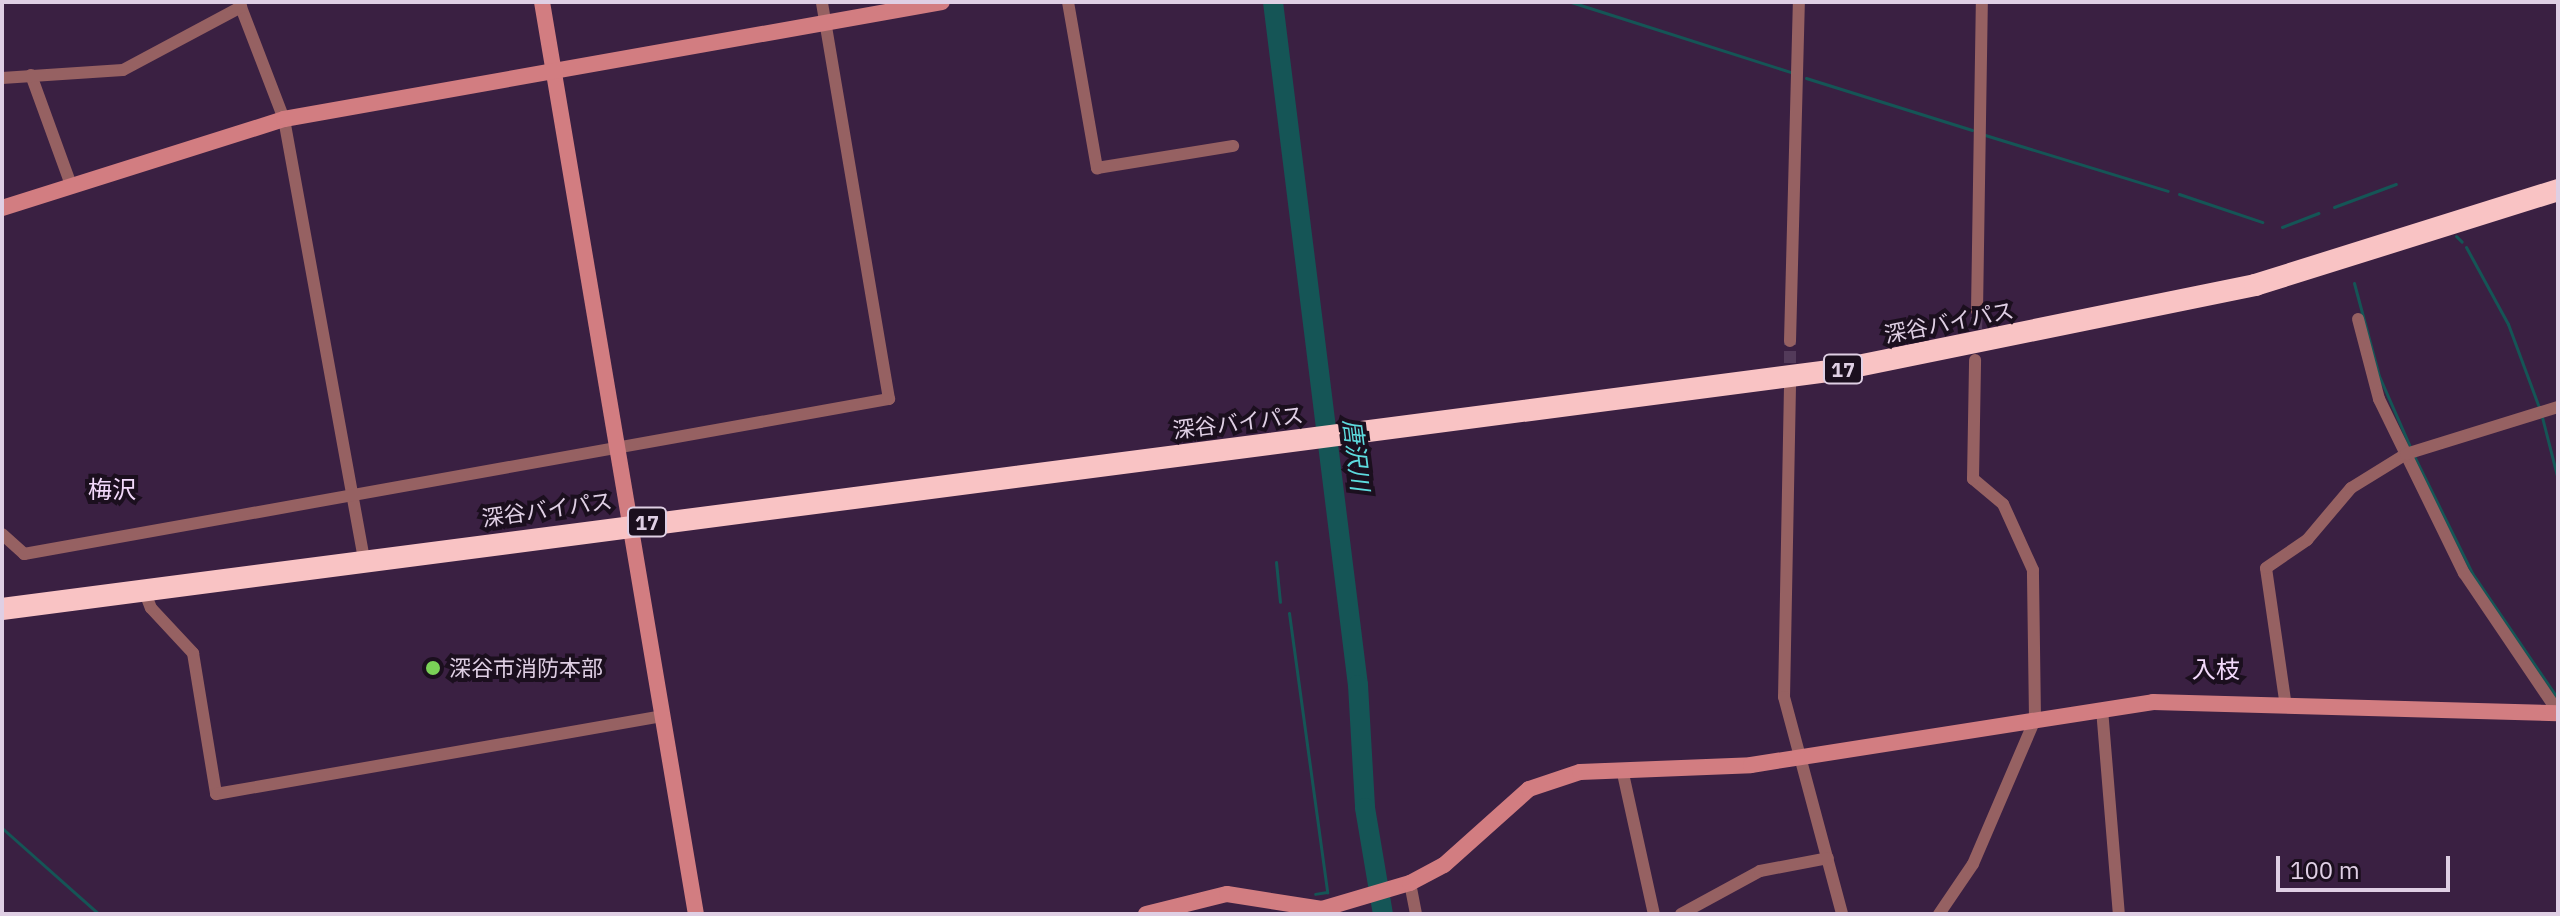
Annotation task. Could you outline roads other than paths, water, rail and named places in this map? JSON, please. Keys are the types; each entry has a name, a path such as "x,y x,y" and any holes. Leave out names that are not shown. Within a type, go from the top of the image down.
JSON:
{"highway":[{"name":"深谷バイパス","path":"2,609 631,524 1351,435 1838,370 2045,331 2255,285 2558,190"}],"street":[{"path":"542,2 551,70 618,444 696,914"},
{"path":"2,534 24,554 618,444 889,399 822,2"},
{"path":"2,208 284,119 942,2"},
{"path":"1068,2 1097,168 1233,146"},
{"path":"1790,341 1799,2"},
{"path":"1977,311 1982,2"},
{"path":"2,78 123,70 240,5 284,119 364,561"},
{"path":"31,75 71,185"},
{"path":"2358,319 2379,399 2464,573 2558,712"},
{"path":"1939,914 1973,864 2035,719 2033,570 2003,504 1973,479 1975,360"},
{"path":"1790,386 1784,697 1796,754 1842,914"},
{"path":"2286,707 2266,568 2307,540 2351,488 2406,454 2558,407"},
{"path":"144,590 151,608 193,653 216,794 663,716"},
{"path":"1146,914 1227,894 1308,909 1352,901 1407,884 1444,865 1540,783 1570,773 1751,765 1796,754 2153,702 2558,712"},
{"path":"2102,709 2119,914"},
{"path":"1622,769 1654,914"},
{"path":"1681,914 1760,871 1828,858"},
{"path":"1407,884 1416,914"}],"waterway":[{"name":"唐沢川","path":"1273,2 1358,685 1365,808 1383,914"},
{"path":"1571,2 1790,72"},
{"path":"1806,78 1972,130"},
{"path":"1985,135 2168,191"},
{"path":"2334,207 2396,184"},
{"path":"2179,194 2262,222"},
{"path":"2282,227 2318,213"},
{"path":"2456,236 2462,242"},
{"path":"2466,247 2508,324 2540,410"},
{"path":"2354,283 2379,376 2411,449"},
{"path":"2542,417 2558,480"},
{"path":"2414,456 2472,573 2558,699"},
{"path":"1276,562 1280,602"},
{"path":"1289,613 1327,892 1315,894"},
{"path":"2,828 99,914"}],"tunnel":[{"path":"1975,347 1977,311"},
{"path":"1790,341 1790,381"}],"place":[{"name":"深谷市消防本部","path":"433,668"}],"district":[{"name":"梅沢","path":"112,490"},
{"name":"入枝","path":"2216,670"}]}
